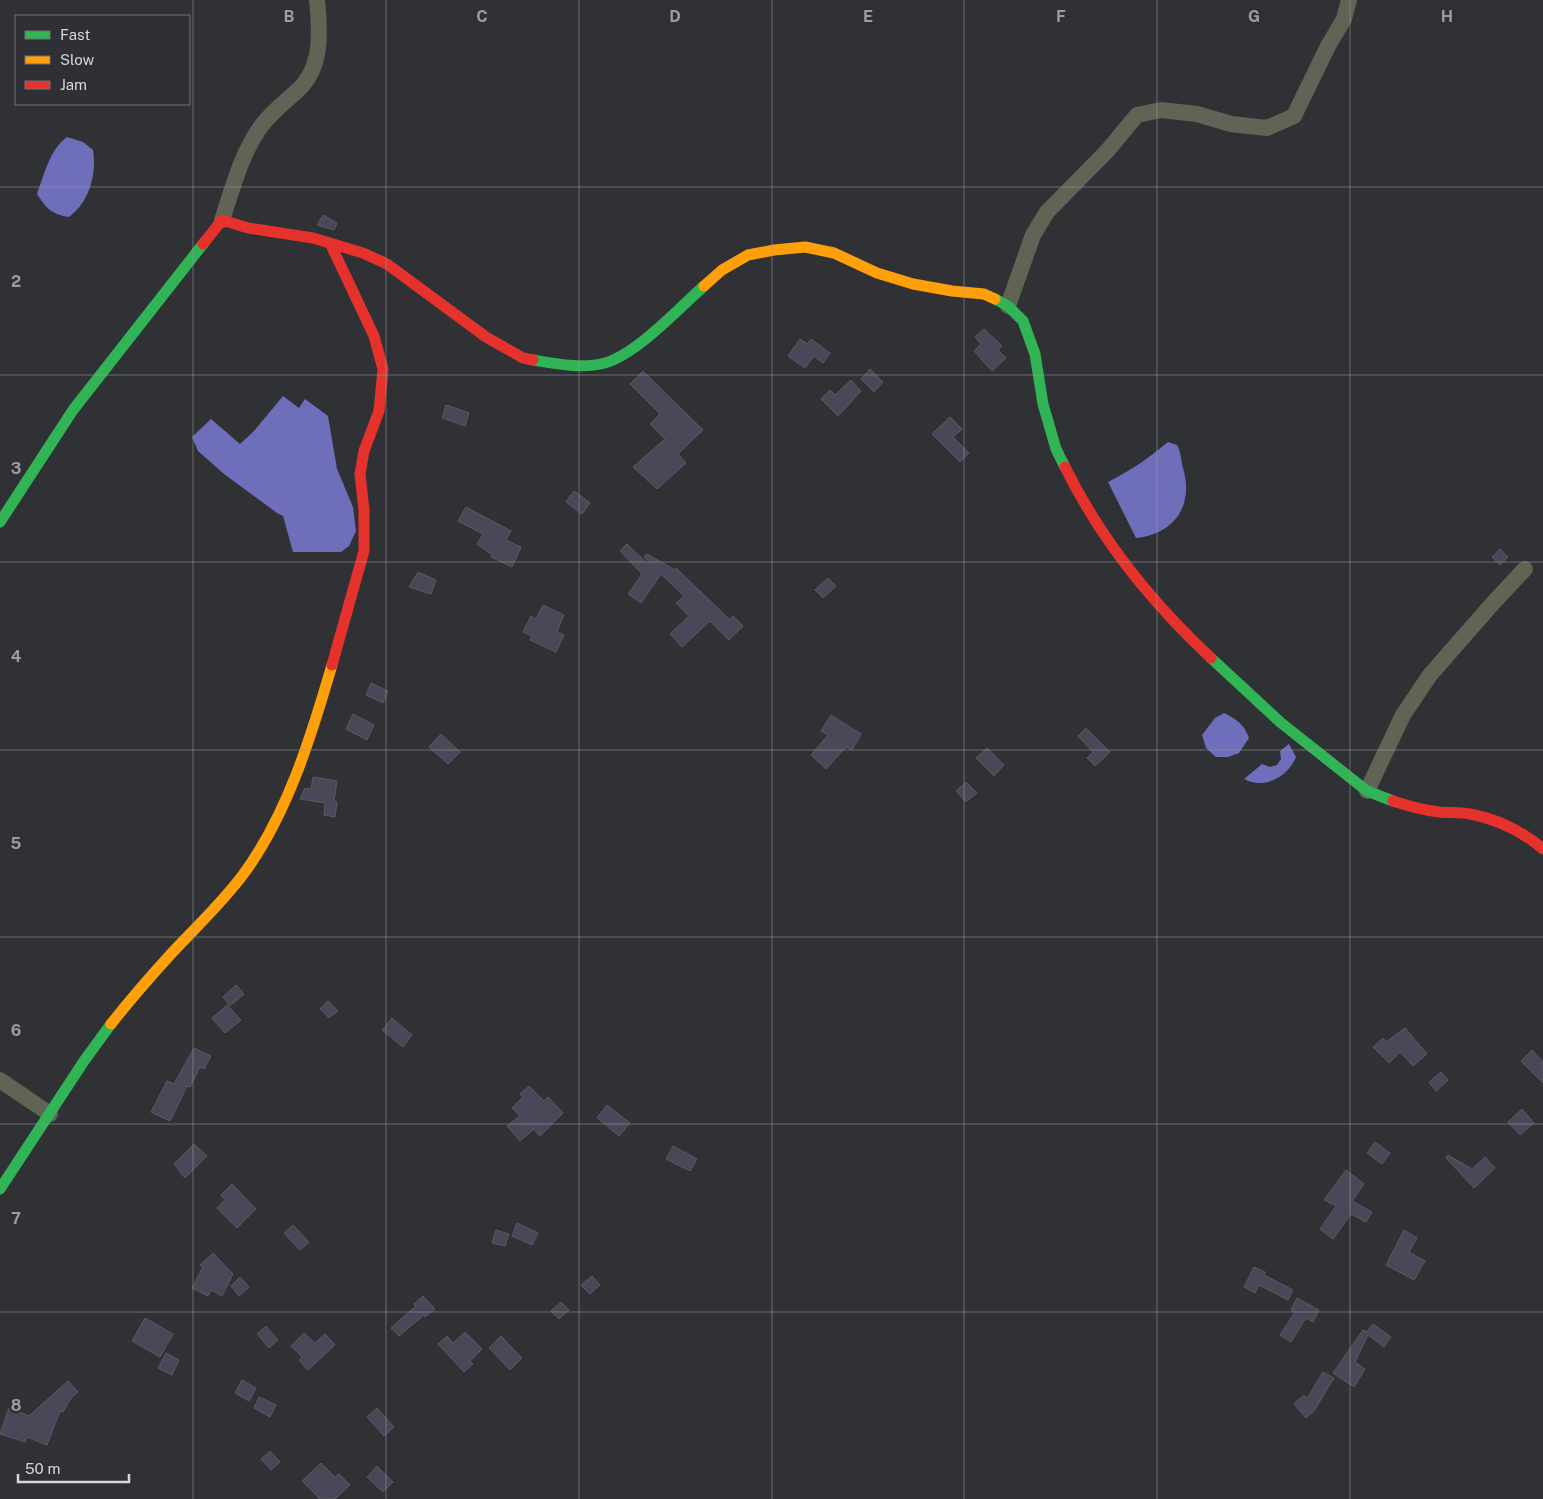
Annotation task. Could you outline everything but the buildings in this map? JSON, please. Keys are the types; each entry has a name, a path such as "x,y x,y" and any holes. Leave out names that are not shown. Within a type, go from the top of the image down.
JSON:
{"street":[{"path":"0,522 73,410 222,220 236,174 261,126 278,106 299,90 311,75 318,51 320,31 317,0"},
{"path":"1008,306 1033,235 1047,212 1108,150 1137,115 1161,110 1197,114 1231,124 1267,128 1294,116 1328,46 1344,18 1349,0"},
{"path":"222,220 248,228 282,232 330,243 363,253 387,264 486,337 523,358 570,366 605,363 631,351 722,270 748,255 774,250 805,247 834,253 877,273 913,284 984,294 1008,306 1024,321 1035,354 1043,404 1056,449 1082,500 1115,552 1145,590 1185,634 1280,722 1367,791 1411,808 1469,814 1493,820 1529,837 1543,849"},
{"path":"0,1189 84,1061 113,1022 169,956 214,909 242,876 270,831 295,777 323,696 364,551 364,510 360,474 364,452 379,411 383,370 374,336 330,243"},
{"path":"1367,791 1403,715 1430,675 1525,569"},
{"path":"0,1080 50,1114"}],"shaded area":[{"path":"67,137 83,142 93,150 94,159 90,187 82,204 69,217 50,210 37,194 52,155"},
{"path":"283,396 299,408 305,399 328,416 337,469 353,507 356,531 349,546 341,552 293,552 283,516 224,474 198,451 192,437 211,419 240,444 254,431"},
{"path":"1168,442 1177,445 1180,453 1186,481 1186,494 1183,505 1171,524 1161,531 1136,538 1108,482 1139,464"},
{"path":"1224,713 1239,722 1249,738 1239,753 1228,757 1216,757 1206,748 1202,735 1215,718"},
{"path":"1289,744 1296,757 1281,776 1274,780 1259,783 1244,779 1262,764 1270,767 1277,765 1281,759 1280,751"}],"traffic: fast":[{"path":"0,522 73,410 203,244"},
{"path":"533,360 587,366 605,363 617,358 644,340 704,286"},
{"path":"995,299 1008,306 1023,321 1035,354 1043,404 1056,449 1065,467"},
{"path":"1211,658 1280,722 1367,791 1393,801"},
{"path":"0,1189 84,1061 111,1024"}],"traffic: slow":[{"path":"704,286 722,270 748,255 805,247 834,253 877,273 913,284 984,294 995,299"},
{"path":"111,1024 163,963 225,897 258,853 285,802 296,775 332,665"}],"traffic: jam":[{"path":"203,244 222,220 248,228 313,238 363,253 387,264 486,337 523,358 533,360"},
{"path":"330,243 374,336 383,369 379,411 364,451 360,474 364,510 364,551 332,665"},
{"path":"1065,467 1095,520 1129,569 1168,615 1211,658"},
{"path":"1393,801 1427,810 1466,813 1490,819 1527,837 1543,849"}]}
